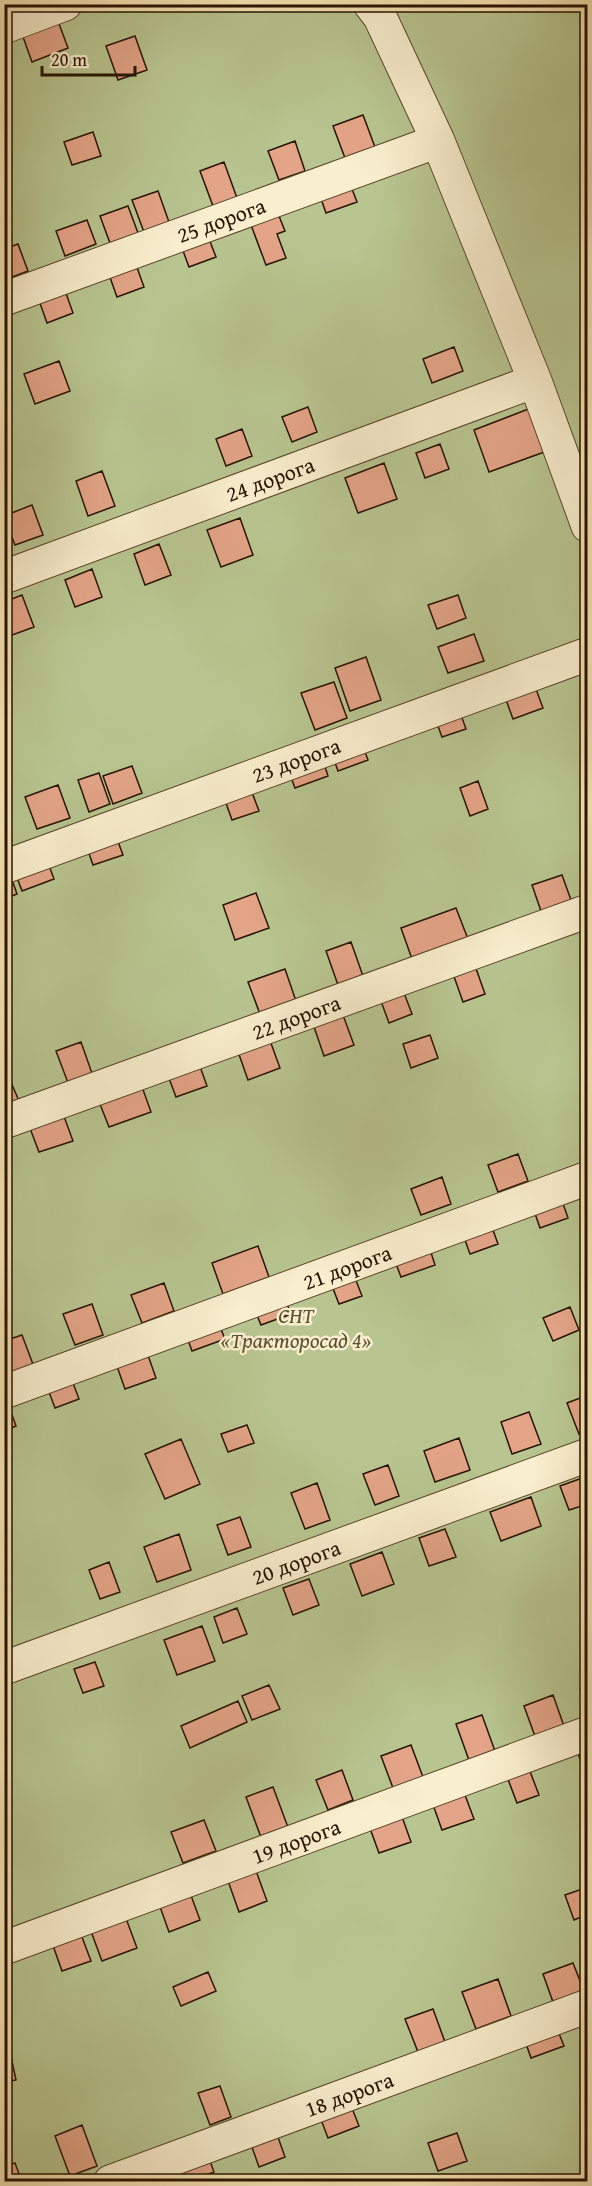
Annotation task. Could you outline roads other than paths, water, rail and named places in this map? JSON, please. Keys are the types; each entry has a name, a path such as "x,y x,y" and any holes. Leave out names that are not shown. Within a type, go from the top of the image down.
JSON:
{"street":[{"path":"4,27 64,4"},
{"path":"370,4 380,17 438,141 535,381 588,526"},
{"name":"25 дорога","path":"4,299 438,141"},
{"name":"24 дорога","path":"4,577 535,381"},
{"name":"23 дорога","path":"4,867 588,654"},
{"name":"22 дорога","path":"4,1122 588,911"},
{"name":"21 дорога","path":"4,1392 588,1178"},
{"name":"20 дорога","path":"4,1668 588,1455"},
{"name":"19 дорога","path":"4,1948 588,1733"},
{"name":"18 дорога","path":"110,2181 588,2006"}],"park label":[{"name":"СНТ «Тракторосад 4»","path":"296,1328"}]}
